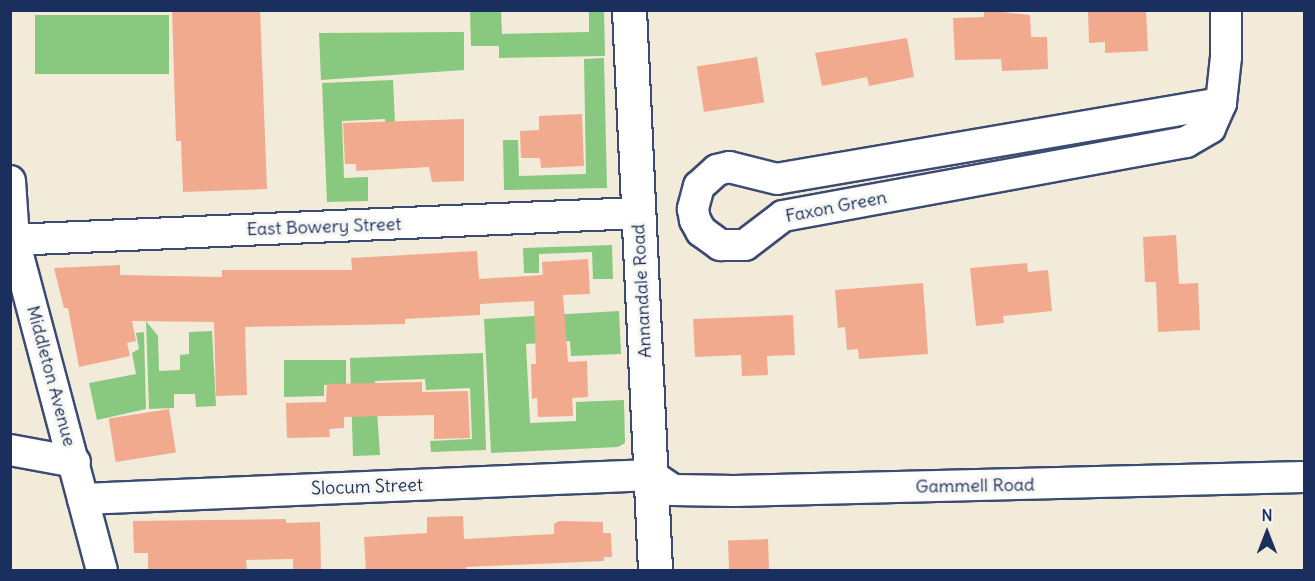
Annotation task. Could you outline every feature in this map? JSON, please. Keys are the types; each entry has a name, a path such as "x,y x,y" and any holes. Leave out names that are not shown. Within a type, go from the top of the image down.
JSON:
{"street":[{"name":"Annandale Road","path":"629,10 655,570"},
{"name":"Faxon Green","path":"1221,104 777,179 729,167 717,170 699,186 693,209 695,220 701,231 720,245 745,245 783,216 1186,142 1210,128 1221,104 1227,57 1226,10"},
{"name":"Middleton Avenue","path":"10,180 12,240 75,462 102,570"},
{"name":"East Bowery Street","path":"12,240 638,213"},
{"path":"10,450 75,462"},
{"name":"Gammell Road","path":"651,475 673,490 734,491 1305,477"},
{"name":"Slocum Street","path":"83,499 651,475"}],"green space":[{"path":"470,11 501,11 502,34 589,32 589,11 604,11 605,56 499,58 499,46 471,46"},
{"path":"35,15 169,15 169,74 35,74"},
{"path":"464,32 464,70 321,80 319,33"},
{"path":"604,58 607,188 504,190 503,140 518,140 519,176 586,174 584,59"},
{"path":"393,80 397,168 388,168 385,119 342,121 344,178 368,177 368,201 327,202 322,83"},
{"path":"612,245 613,279 593,279 592,252 539,254 539,273 524,273 523,248"},
{"path":"619,311 621,354 571,356 570,341 526,344 530,423 576,421 576,402 624,400 625,443 618,447 491,453 484,319"},
{"path":"146,321 158,336 159,371 180,370 180,355 189,354 189,332 212,331 216,406 196,407 195,394 174,394 174,408 149,409"},
{"path":"144,332 146,409 97,420 89,383 136,374 132,353 139,349 136,333"},
{"path":"483,353 486,450 431,452 430,441 472,439 470,388 426,390 425,379 375,381 380,455 353,456 350,358"},
{"path":"284,360 346,360 346,385 324,385 324,396 284,397"}],"building":[{"path":"172,10 260,10 267,189 183,192 181,141 176,141"},
{"path":"984,10 1030,15 1031,37 1047,37 1048,69 1002,71 1001,59 955,60 953,18 984,17"},
{"path":"1088,10 1146,10 1148,51 1105,53 1105,42 1089,43"},
{"path":"907,38 914,77 869,86 867,77 822,86 815,53"},
{"path":"757,57 764,102 704,112 697,67"},
{"path":"582,114 584,166 541,168 540,158 521,158 520,131 539,130 539,116"},
{"path":"464,119 464,181 432,182 429,167 356,171 356,164 345,164 343,123"},
{"path":"1176,235 1179,284 1198,283 1200,330 1158,332 1156,282 1145,282 1143,237"},
{"path":"477,251 479,279 543,275 542,262 588,259 590,294 563,295 568,362 587,361 588,397 572,398 573,416 538,417 537,398 532,399 531,364 536,364 534,301 480,304 480,315 405,319 405,324 245,327 247,395 216,396 214,322 132,321 136,341 127,343 130,356 79,367 68,308 64,308 54,268 120,265 120,275 222,277 222,270 352,270 351,258"},
{"path":"1027,263 1028,272 1048,270 1052,311 1003,316 1004,323 976,326 970,268"},
{"path":"923,283 928,354 859,359 858,349 847,350 845,327 838,328 835,290"},
{"path":"793,315 795,355 767,356 768,375 742,376 741,355 695,357 693,319"},
{"path":"422,382 422,392 468,391 470,438 434,439 434,415 344,417 344,428 329,429 330,437 287,438 286,403 326,402 327,384"},
{"path":"169,409 176,452 116,462 109,419"},
{"path":"463,516 464,539 554,534 554,524 559,521 603,522 603,533 611,533 612,557 604,557 604,561 466,567 466,570 366,570 364,537 427,533 427,517"},
{"path":"286,519 286,523 320,522 321,570 293,570 293,559 246,560 247,570 148,570 148,553 134,553 133,521"},
{"path":"768,539 769,570 729,570 728,540"}]}
